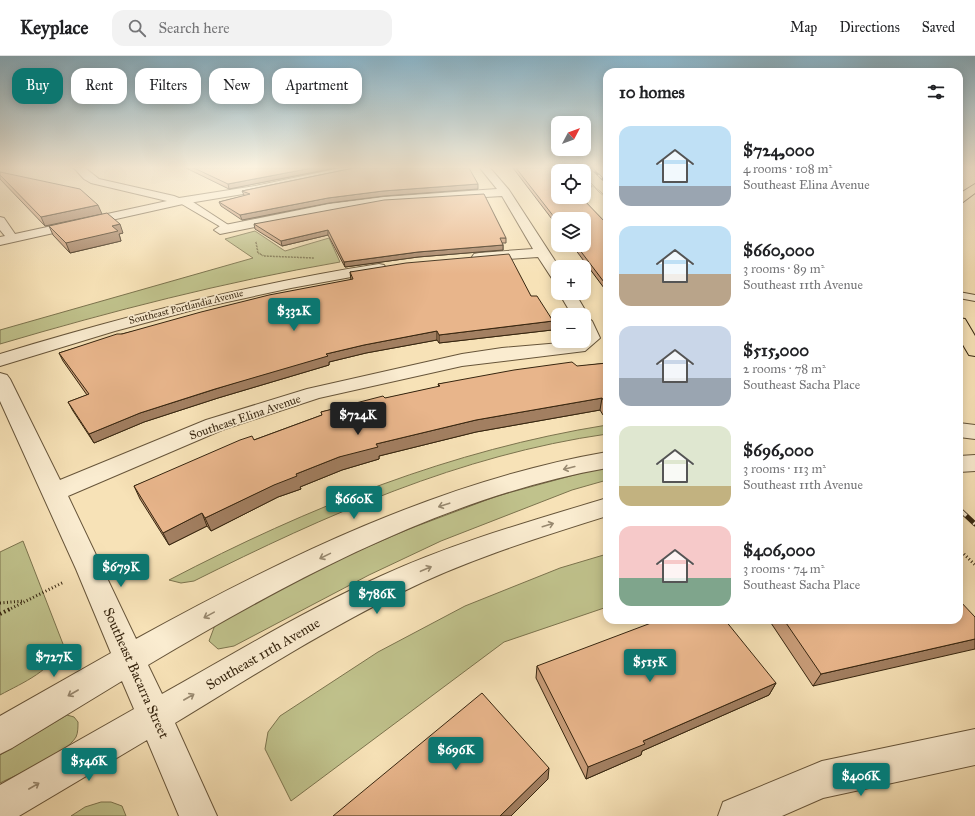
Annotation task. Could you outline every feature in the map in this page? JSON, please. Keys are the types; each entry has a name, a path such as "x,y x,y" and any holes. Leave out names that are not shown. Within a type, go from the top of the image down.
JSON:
{"main road":[{"path":"963,330 975,351"}],"street":[{"path":"0,221 6,235 170,203"},
{"path":"224,229 282,216 361,203"},
{"path":"512,203 551,265"},
{"path":"467,258 543,252"},
{"name":"Southeast Portlandia Avenue","path":"0,360 144,317 226,296 326,276 394,266"},
{"name":"Southeast Elina Avenue","path":"53,492 214,425 314,393 462,360 502,354 568,348"},
{"name":"Southeast Bacarra Street","path":"0,379 90,569 198,816"},
{"path":"963,430 975,432"},
{"path":"0,736 131,660 275,580 368,535 437,508 512,482 603,461"},
{"path":"963,464 975,463"},
{"name":"Southeast 11th Avenue","path":"0,806 321,620 391,584 460,555 522,533 603,508"},
{"path":"737,816 822,780 975,747"}],"lane":[{"path":"189,203 224,229"},
{"path":"963,296 975,298"}],"path":[{"path":"252,239 258,245 258,253 265,256 306,256 318,259"},
{"path":"963,553 975,565"},
{"path":"0,614 90,569"},
{"path":"0,603 25,601"}],"green space":[{"path":"255,231 285,251 329,238 340,262 168,298 0,344 0,330 253,258 225,239"},
{"path":"603,426 603,435 552,444 499,457 447,472 395,491 294,533 194,581 181,583 169,580 275,528 382,484 492,450 549,436"},
{"path":"603,467 603,481 572,490 441,541 369,575 234,646 218,649 209,641 215,625 302,575 409,529 497,496"},
{"path":"23,541 63,644 52,662 45,669 0,695 0,552"},
{"path":"603,555 603,608 504,642 291,801 265,749 268,732 280,716 378,652 465,606 560,568"},
{"path":"67,715 74,717 78,722 77,735 71,743 52,757 0,783 0,755"},
{"path":"101,802 111,802 122,806 126,816 71,816 85,807"}],"building":[{"path":"28,203 96,203 98,205 41,217"},
{"path":"221,203 300,203 240,215"},
{"path":"365,203 489,203 506,238 500,238 503,245 418,252 344,262 328,230 281,241 254,224"},
{"path":"544,203 588,204 603,220 603,281 591,265 591,260 587,260 581,252 591,252 591,212 551,213"},
{"path":"107,213 120,224 112,226 118,231 66,243 49,226"},
{"path":"509,254 531,296 537,296 551,318 551,321 439,335 437,331 326,354 328,356 215,389 140,413 89,434 68,402 89,394 59,353 117,334 122,334 201,312 269,295 353,279 350,272 406,263"},
{"path":"572,362 577,366 603,363 603,400 602,398 476,420 376,444 378,447 339,457 296,474 297,476 274,485 205,518 202,513 163,533 134,486 240,440 252,436 254,440 322,415 321,412 383,396 385,398 440,386 438,384 514,370"},
{"path":"963,604 975,617 975,639 821,674 787,624 963,624"},
{"path":"648,624 728,624 776,683 643,741 645,744 588,767 537,666"},
{"path":"482,693 549,768 500,816 333,816"}],"railway":[{"path":"963,513 975,524"}]}
